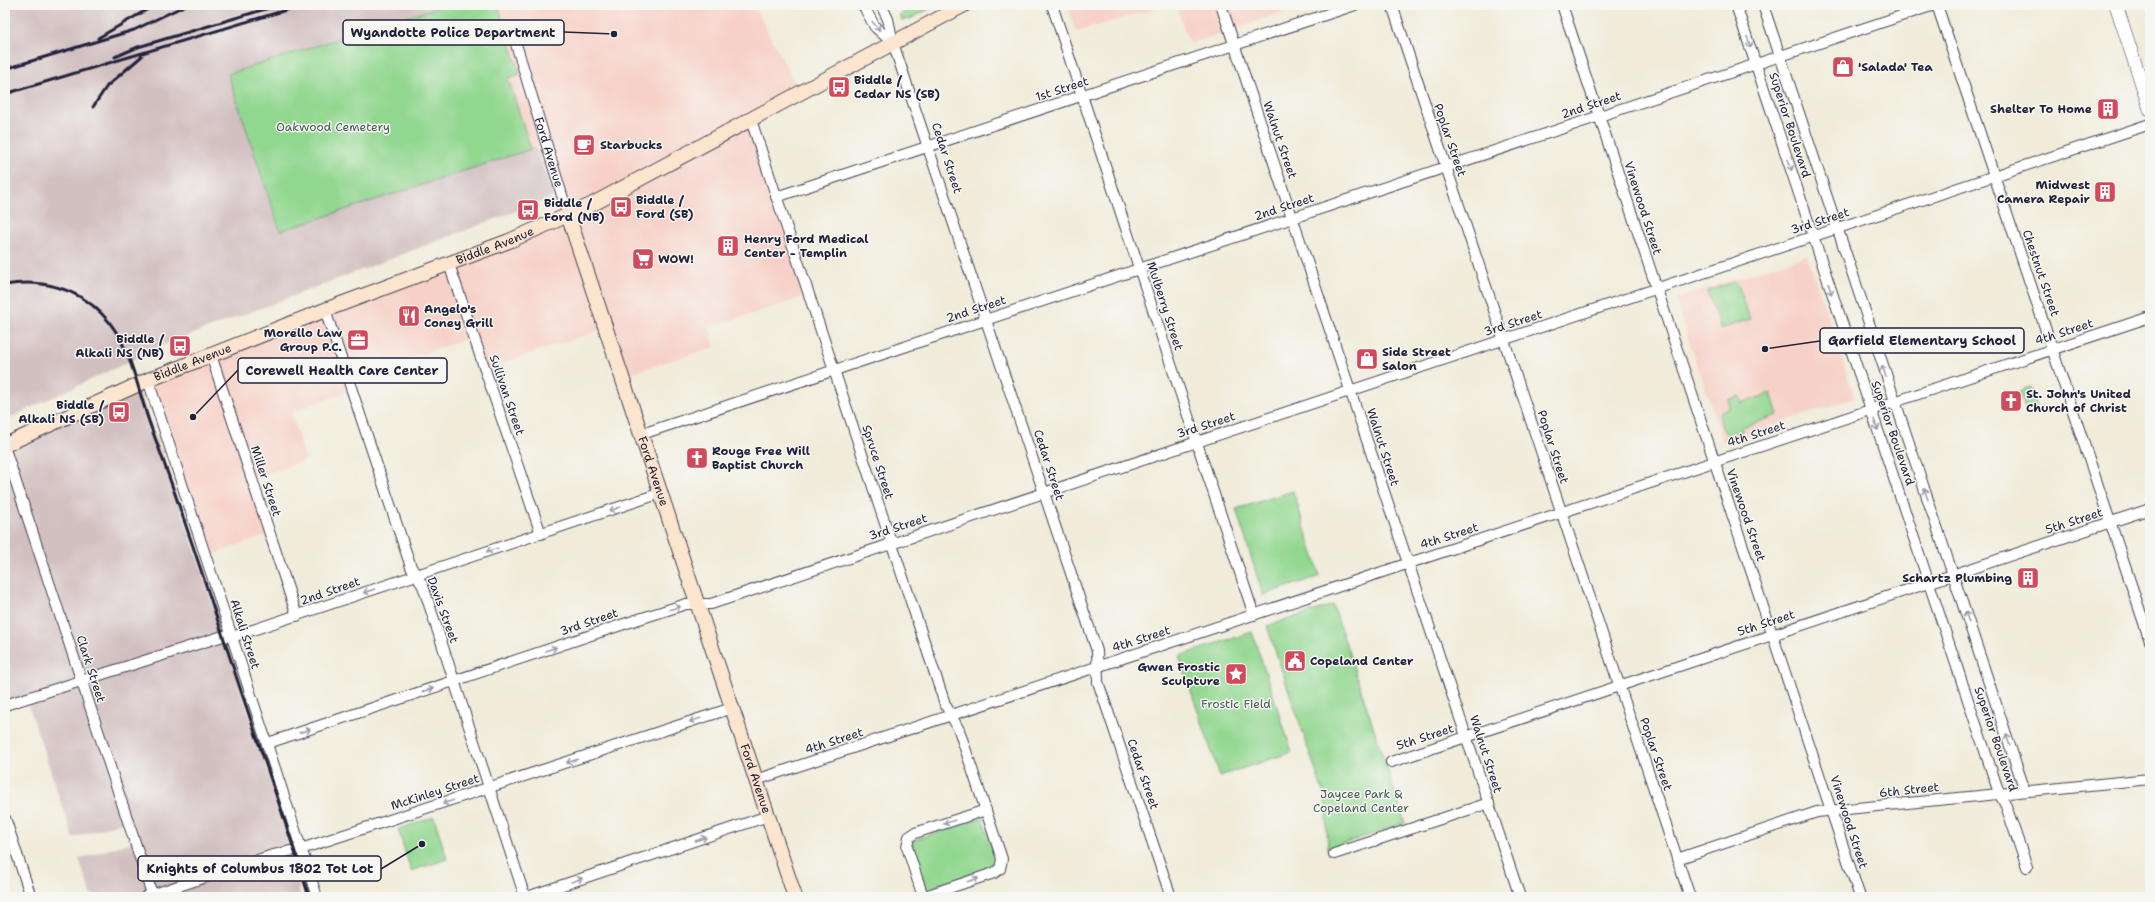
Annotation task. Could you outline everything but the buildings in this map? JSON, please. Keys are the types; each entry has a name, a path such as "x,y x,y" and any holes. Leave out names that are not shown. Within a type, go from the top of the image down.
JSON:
{"main road":[{"name":"Biddle Avenue","path":"5,445 148,380 325,310 523,236 614,194 964,5"},
{"name":"Ford Avenue","path":"568,215 795,897"}],"street":[{"path":"863,5 875,26 893,43"},
{"name":"Cedar Street","path":"881,5 888,19 893,43 1097,651 1099,685 1171,897"},
{"name":"Mulberry Street","path":"1052,5 1254,615"},
{"name":"Walnut Street","path":"1222,5 1520,897"},
{"name":"1st Street","path":"776,197 1355,5"},
{"name":"Poplar Street","path":"1392,5 1690,897"},
{"name":"Vinewood Street","path":"1562,5 1860,897"},
{"name":"Superior Boulevard","path":"1736,5 1999,793 2006,806 2027,867"},
{"name":"Superior Boulevard","path":"1763,5 2025,791"},
{"name":"2nd Street","path":"642,434 1934,5"},
{"name":"Chestnut Street","path":"1938,5 2150,641"},
{"path":"2116,5 2150,109"},
{"name":"Ford Avenue","path":"516,44 568,215"},
{"name":"Spruce Street","path":"750,120 945,704 959,730 986,810 1002,859 1000,869 994,873 923,897 907,847 909,837 915,833 986,810"},
{"name":"3rd Street","path":"268,743 686,604 710,604 1995,177 2150,124"},
{"name":"Sullivan Street","path":"449,264 541,534"},
{"name":"Davis Street","path":"325,310 411,567 423,586 526,897"},
{"name":"4th Street","path":"756,780 2150,317"},
{"name":"Miller Street","path":"211,355 297,616"},
{"name":"Alkali Street","path":"148,380 268,743 317,897"},
{"name":"Clark Street","path":"5,449 150,896"},
{"name":"2nd Street","path":"5,705 80,680 223,636 232,637 297,616 661,493"},
{"name":"5th Street","path":"1391,762 2150,509"},
{"name":"McKinley Street","path":"150,896 273,855 302,849 732,708"},
{"name":"6th Street","path":"1677,859 1815,813 1831,810 2150,779"},
{"path":"1334,854 1489,803"},
{"path":"526,897 768,816"},
{"path":"5,818 31,897"}],"shaded area":[{"path":"5,5 445,5 228,74 279,231 536,147 553,197 164,345 5,420"},
{"path":"498,5 754,5 800,93 751,120 809,296 709,327 715,347 622,376 606,328 485,369 473,337 347,379 351,390 291,413 306,460 252,479 270,534 206,557 148,380 568,215 546,144 531,148 508,77 519,73"},
{"path":"1067,5 1167,5 1076,32"},
{"path":"1176,5 1304,5 1189,44"},
{"path":"1807,255 1855,398 1723,442 1675,299"},
{"path":"137,385 178,499 295,851 300,897 92,897 79,859 135,841 128,820 73,838 26,698 5,705 5,445"}],"green space":[{"name":"Oakwood Cemetery","path":"445,5 498,5 520,74 508,78 531,149 280,231 228,74"},
{"path":"918,5 937,5 910,19 902,20 899,15"},
{"path":"1733,282 1738,284 1750,319 1721,329 1707,291"},
{"path":"2030,387 2038,411 2027,414 2019,391"},
{"path":"1771,393 1778,415 1742,427 1741,433 1729,436 1724,431 1721,425 1720,414 1721,411 1730,407 1728,400 1740,396 1742,403"},
{"path":"1293,491 1320,576 1263,595 1236,509"},
{"name":"Jaycee Park & Copeland Center","path":"1333,605 1405,823 1328,849 1325,798 1267,626"},
{"name":"Frostic Field","path":"1252,632 1292,752 1220,776 1179,656"},
{"path":"434,817 447,859 411,871 398,829"},
{"path":"982,817 998,865 927,889 911,841"}],"railway":[{"path":"98,38 155,5"},
{"path":"5,69 134,30 186,5"},
{"path":"115,57 138,47 279,5"},
{"path":"5,94 303,5"},
{"path":"93,107 107,86 142,56"},
{"path":"5,285 18,283 44,284 69,291 81,297 102,314 112,326 127,352 151,427 174,489 283,815 309,897"}],"place":[{"name":"Wyandotte Police Department","path":"614,34"},
{"name":"'Salada' Tea","path":"1843,67"},
{"name":"Biddle / Cedar NS (SB)","path":"839,87"},
{"name":"Shelter To Home","path":"2108,109"},
{"name":"Starbucks","path":"584,145"},
{"name":"Midwest Camera Repair","path":"2105,192"},
{"name":"Biddle / Ford (SB)","path":"621,207"},
{"name":"Biddle / Ford (NB)","path":"528,210"},
{"name":"Henry Ford Medical Center - Templin","path":"728,246"},
{"name":"WOW!","path":"643,259"},
{"name":"Angelo's Coney Grill","path":"409,316"},
{"name":"Morello Law Group P.C.","path":"358,340"},
{"name":"Biddle / Alkali NS (NB)","path":"180,346"},
{"name":"Garfield Elementary School","path":"1765,349"},
{"name":"Side Street Salon","path":"1367,359"},
{"name":"St. John's United Church of Christ","path":"2011,401"},
{"name":"Biddle / Alkali NS (SB)","path":"119,412"},
{"name":"Corewell Health Care Center","path":"193,417"},
{"name":"Rouge Free Will Baptist Church","path":"697,458"},
{"name":"Schartz Plumbing","path":"2028,578"},
{"name":"Copeland Center","path":"1295,661"},
{"name":"Gwen Frostic Sculpture","path":"1236,674"},
{"name":"Knights of Columbus 1802 Tot Lot","path":"422,844"}]}
